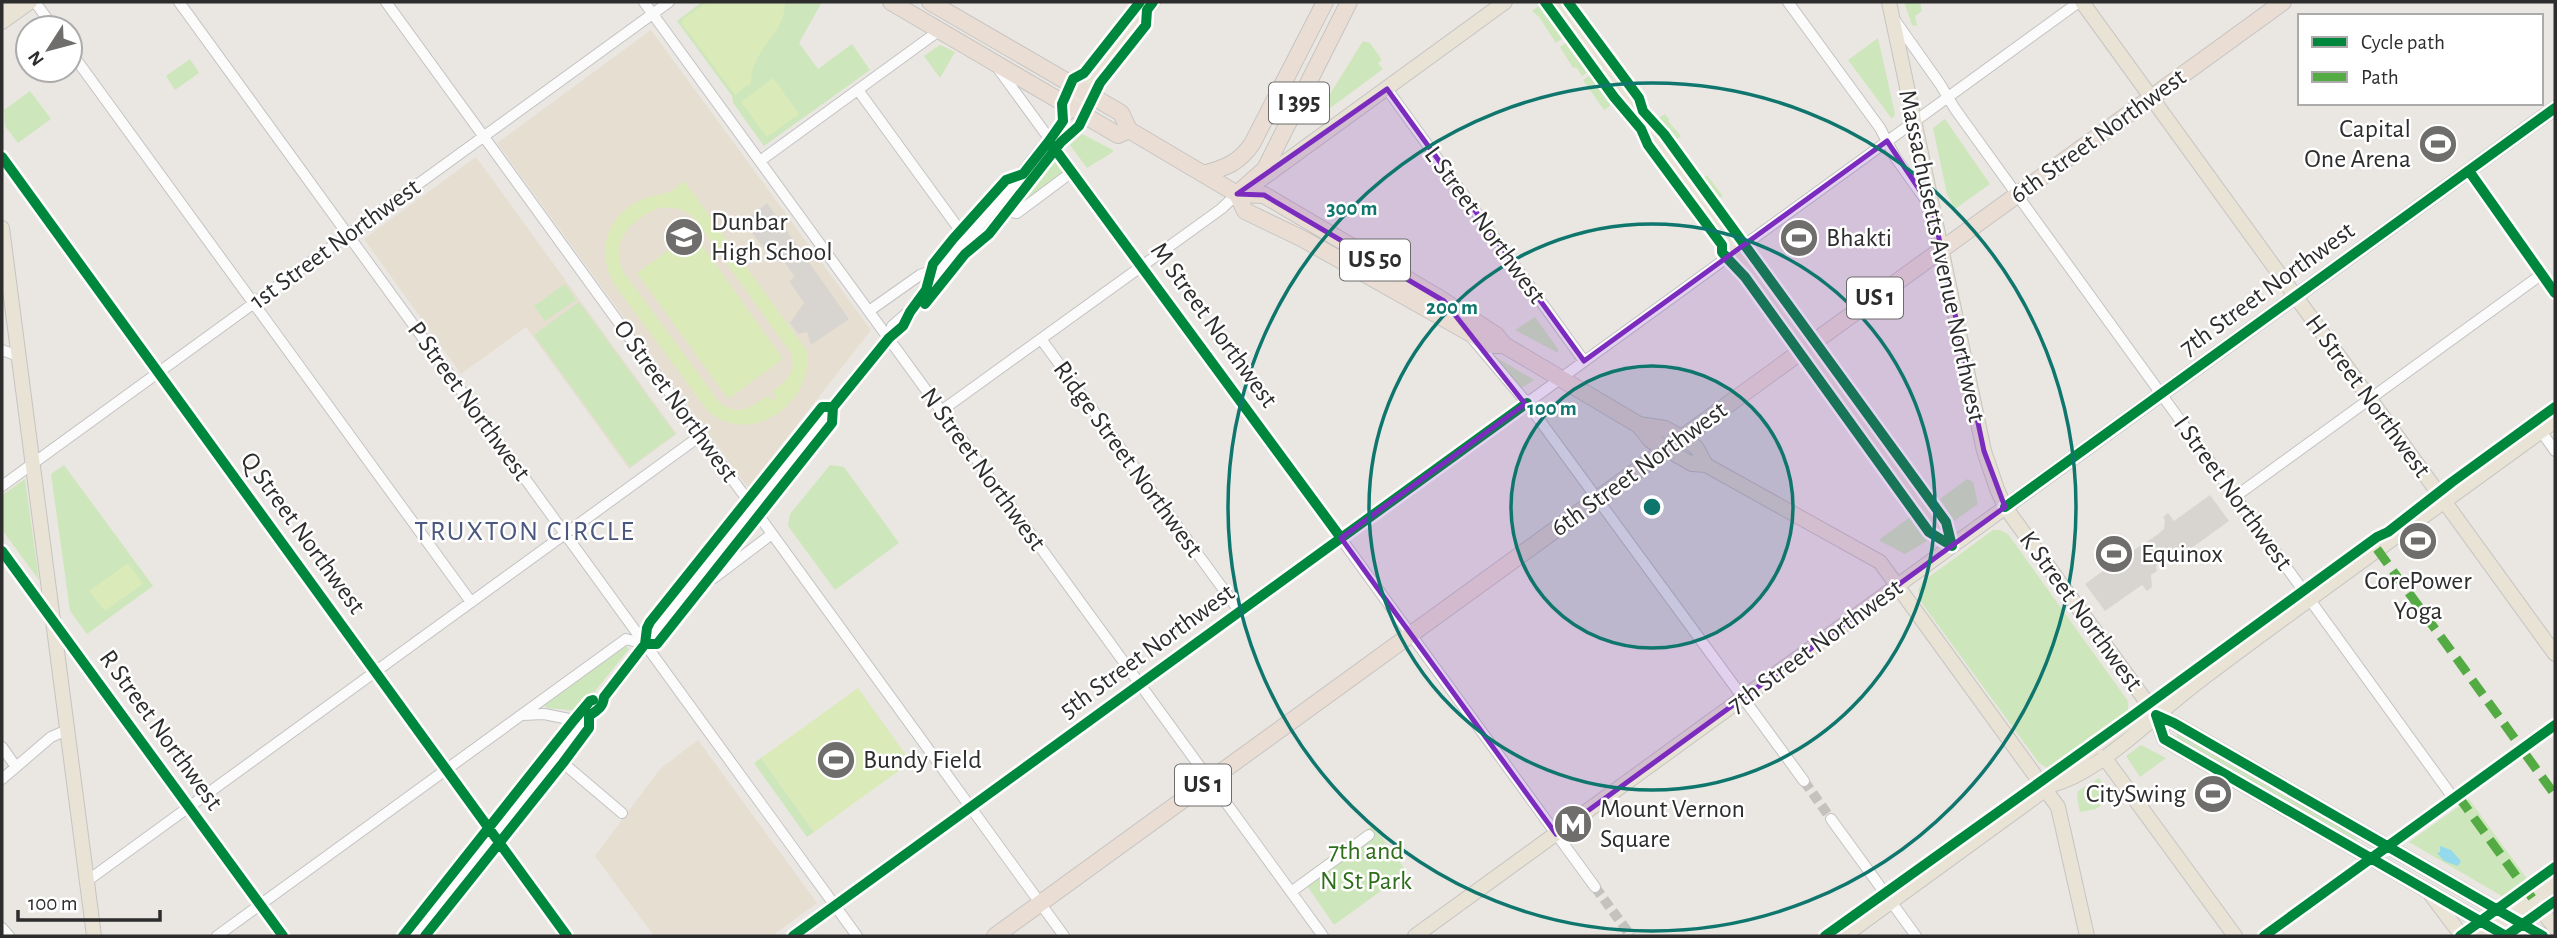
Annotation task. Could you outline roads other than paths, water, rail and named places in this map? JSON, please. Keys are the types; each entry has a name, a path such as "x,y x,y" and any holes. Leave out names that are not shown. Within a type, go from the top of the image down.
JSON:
{"highway":[{"name":"US 50","path":"891,2 1118,135 1129,130"},
{"name":"US 50","path":"930,2 1122,113 1129,130 1237,194 1264,195 1439,298 1496,335 1504,345 1639,425 1651,440 1666,449"},
{"name":"I 395","path":"1203,174 1231,165 1243,157 1325,2"},
{"name":"I 395","path":"1237,194 1265,169 1349,2"},
{"name":"6th Street Northwest","path":"995,936 2283,2"},
{"name":"US 50","path":"1237,194 1245,211 1303,239 1491,345 1504,345"},
{"name":"US 50","path":"1639,425 1665,429 1681,438"}],"main road":[{"path":"2,8 10,2"},
{"path":"2,22 32,2"},
{"path":"1237,194 1259,181 1505,2"},
{"path":"1558,2 1952,546"},
{"name":"H Street Northwest","path":"2081,2 2555,654"},
{"path":"1072,109 1146,5"},
{"name":"Massachusetts Avenue Northwest","path":"1890,9 1984,451 2006,507"},
{"name":"7th Street Northwest","path":"1415,936 2555,108"},
{"path":"2,228 94,936"},
{"path":"1844,936 2048,787 2062,771 2310,599 2555,421"},
{"path":"1681,438 1696,447 1706,465"},
{"path":"1666,449 1692,464 1706,465 1880,562 2048,787 2062,816 2087,936"},
{"name":"K Street Northwest","path":"2006,507 2152,710 2164,739 2428,891 2487,932 2506,936"},
{"path":"2048,787 2070,780 2104,757 2152,710"},
{"path":"2152,710 2543,936"},
{"path":"2104,757 2235,936"},
{"path":"2487,932 2555,883"},
{"path":"2428,891 2462,936"},
{"path":"2533,899 2555,928"}],"street":[{"name":"P Street Northwest","path":"179,2 858,936"},
{"name":"O Street Northwest","path":"386,2 1064,936"},
{"name":"N Street Northwest","path":"644,2 1322,936"},
{"name":"1st Street Northwest","path":"2,486 669,2"},
{"path":"1788,2 1933,210"},
{"name":"5th Street Northwest","path":"793,936 2081,2"},
{"name":"I Street Northwest","path":"1890,9 2017,195 2454,799"},
{"path":"760,161 940,30"},
{"name":"M Street Northwest","path":"993,62 1595,887"},
{"path":"84,70 471,602"},
{"name":"L Street Northwest","path":"1387,89 1584,361"},
{"path":"858,90 967,240"},
{"path":"419,935 587,719 595,703 604,697 888,338 891,326 910,312 942,267 1023,174 1072,109"},
{"name":"Q Street Northwest","path":"2,157 567,936"},
{"path":"2469,171 2555,293"},
{"path":"1002,210 1017,213 1072,172"},
{"path":"869,311 920,275 942,267 977,239 1024,180 1023,174"},
{"path":"941,411 1221,209 1237,194"},
{"path":"2236,496 2542,274"},
{"path":"1468,333 1527,403 1804,781"},
{"name":"Ridge Street Northwest","path":"1041,339 1240,612"},
{"path":"2,350 18,356"},
{"path":"2541,431 2555,451"},
{"path":"86,881 701,436"},
{"path":"685,594 715,577 772,534"},
{"name":"R Street Northwest","path":"2,551 283,936"},
{"path":"217,936 626,639 645,644"},
{"path":"522,715 542,714 587,719"},
{"path":"2264,936 2555,725"},
{"path":"2,779 51,737 67,730"},
{"path":"2,747 16,767"},
{"path":"556,757 622,813"},
{"path":"1831,819 1916,936"},
{"path":"1291,892 1369,835"},
{"path":"2,928 9,936"}],"water":[{"path":"2440,846 2451,850 2461,861 2458,866 2444,861 2437,853 2440,852"}],"tunnel":[{"path":"1804,781 1831,819"},
{"path":"1595,887 1631,936"}],"place":[{"name":"Capital One Arena","path":"2438,144"},
{"name":"Dunbar High School","path":"684,237"},
{"name":"Bhakti","path":"1799,238"},
{"name":"CorePower Yoga","path":"2418,541"},
{"name":"Equinox","path":"2114,554"},
{"name":"Bundy Field","path":"836,760"},
{"name":"CitySwing","path":"2213,794"},
{"name":"Mount Vernon Square","path":"1573,824"}],"district":[{"name":"TRUXTON CIRCLE","path":"525,532"}],"park label":[{"name":"7th and N St Park","path":"1366,866"}]}
